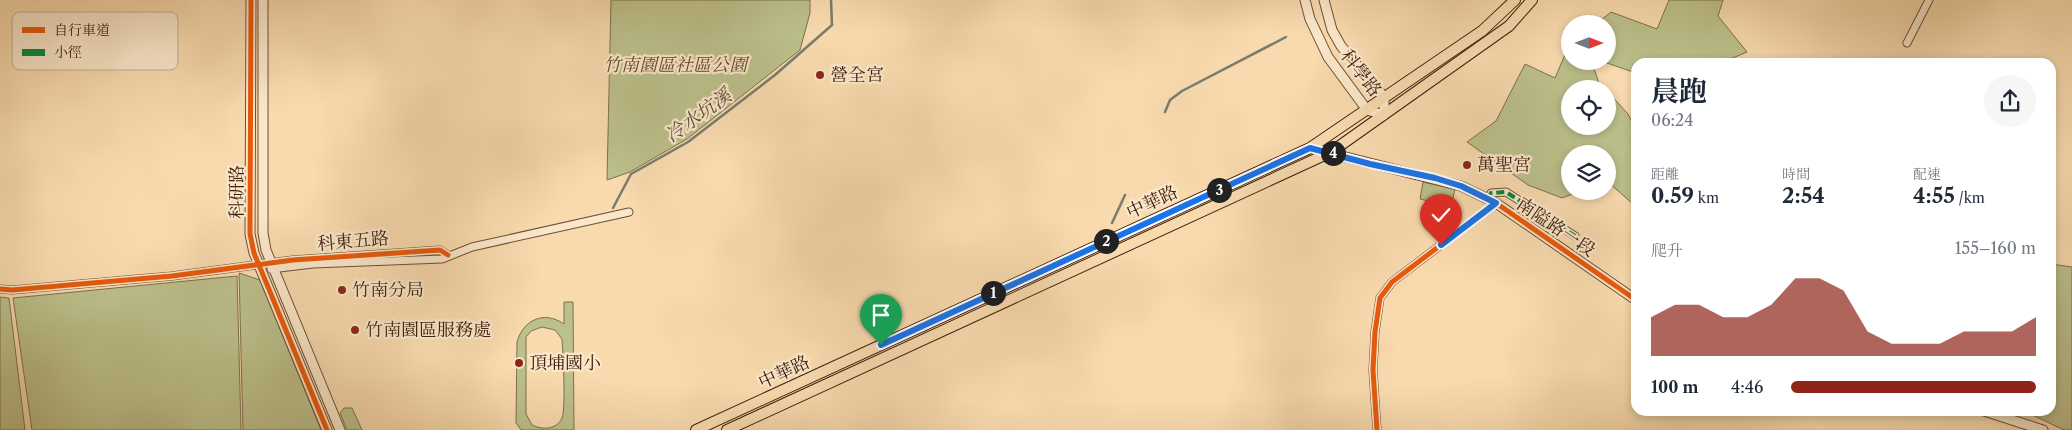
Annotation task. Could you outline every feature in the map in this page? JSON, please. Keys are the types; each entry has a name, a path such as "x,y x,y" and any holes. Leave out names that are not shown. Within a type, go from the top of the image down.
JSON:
{"main road":[{"name":"中華路","path":"696,430 1310,148 1482,31 1515,0"},
{"name":"中華路","path":"727,430 1331,152 1509,26 1532,0"},
{"path":"1182,207 1187,218"}],"street":[{"name":"科研路","path":"251,0 250,234 259,264 327,430"},
{"name":"科研路","path":"263,0 263,233 273,266 340,430"},
{"name":"科學路","path":"1305,0 1318,40 1328,57 1367,110 1384,115 1384,97 1341,46 1332,30 1324,0"},
{"path":"1907,43 1929,0"},
{"name":"南隘路一段","path":"1310,148 1461,186 1492,201 1631,297"},
{"path":"1377,430 1373,370 1380,298 1392,282 1492,201 1491,192 1506,192 1575,236"},
{"name":"科東五路","path":"273,266 442,259 448,255 629,212"},
{"path":"0,289 12,290 172,276 259,264 273,266"},
{"path":"2000,416 2043,430"}],"green space":[{"name":"竹南園區社區公園","path":"611,0 810,0 810,13 800,50 687,139 630,172 607,180"},
{"path":"1669,0 1723,0 1718,16 1747,52 1733,58 1631,58 1631,71 1616,66 1616,15 1607,15 1611,12 1657,29"},
{"path":"1525,64 1555,78 1561,64 1561,70 1594,70 1598,80 1561,80 1561,135 1616,135 1616,101 1628,114 1631,120 1631,202 1616,189 1616,145 1561,145 1561,198 1528,185 1467,142 1496,121"},
{"path":"1423,182 1455,189 1451,207 1420,199"},
{"path":"2056,265 2072,267 2072,430 2064,430 2035,416 2056,416"},
{"path":"239,273 260,280 321,430 243,430"},
{"path":"237,276 241,430 32,430 13,298"},
{"path":"0,297 9,298 25,430 0,430"},
{"path":"564,302 573,302 574,430 521,430 516,423 517,342 520,334 529,323 542,318 549,318 564,324","holes":["542,327 555,330 562,339 563,412 562,418 557,425 549,428 540,428 532,425 526,414 526,337 531,331"]},
{"path":"344,408 352,408 362,430 347,430 340,413"}],"waterway":[{"name":"冷水坑溪","path":"613,208 631,174 688,142 775,75 832,25 831,0"},
{"path":"1165,112 1170,100 1182,91 1286,37"},
{"path":"1112,223 1125,195"}],"marked path":[{"path":"1488,199 1491,193 1506,192 1575,236"}],"cycle path":[{"path":"251,0 250,234 254,253 327,430"},
{"path":"1310,148 1461,186 1496,203 1631,297"},
{"path":"1377,430 1373,370 1375,332 1380,298 1392,282 1496,203"},
{"path":"0,289 12,290 172,276 293,260 440,250 448,255"}],"place":[{"name":"營全宮","path":"820,75"},
{"name":"萬聖宮","path":"1467,165"},
{"name":"竹南分局","path":"342,290"},
{"name":"竹南園區服務處","path":"355,330"},
{"name":"頂埔國小","path":"519,363"}],"route":[{"path":"881,345 1310,148 1331,152 1370,164 1435,178 1461,186 1496,203 1441,245"}]}
